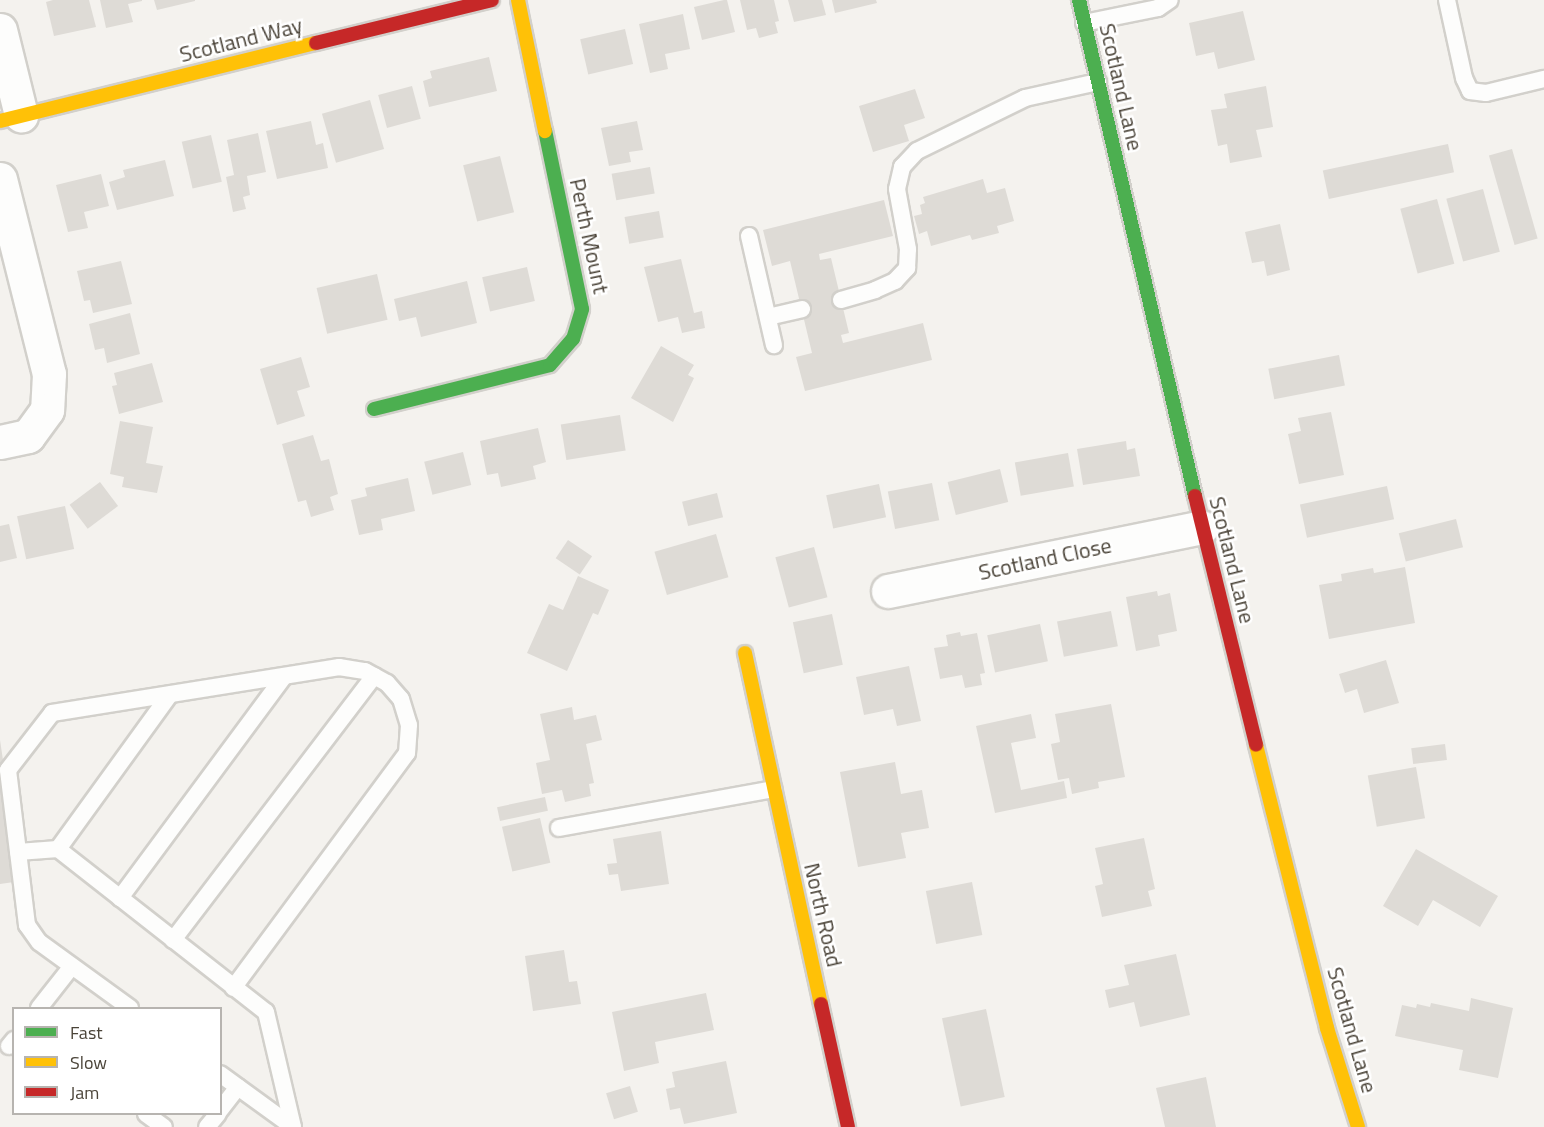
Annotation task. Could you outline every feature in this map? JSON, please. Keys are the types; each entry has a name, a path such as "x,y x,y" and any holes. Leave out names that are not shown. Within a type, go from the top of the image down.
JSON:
{"street":[{"name":"Scotland Way","path":"10,118 492,0"},
{"name":"Perth Mount","path":"374,409 550,365 573,339 582,309 518,0"},
{"name":"Scotland Lane","path":"1079,0 1202,527 1327,1028 1358,1127"},
{"path":"0,30 10,118"},
{"path":"0,179 49,374 47,410 28,436 0,442"},
{"name":"Scotland Close","path":"888,591 1202,527"},
{"name":"North Road","path":"746,653 756,713 848,1127"}],"lane":[{"path":"1084,23 1158,8 1170,0"},
{"path":"1447,0 1464,78 1470,91 1486,93 1544,79"},
{"path":"841,300 875,290 895,281 907,268 908,249 897,189 902,167 917,152 1025,98 1098,82"},
{"path":"749,236 774,345"},
{"path":"768,317 802,309"},
{"path":"129,1007 39,942 27,925 8,770 52,713 339,667 365,671 387,683 401,699 409,725 407,753 233,988"},
{"path":"120,898 284,676"},
{"path":"173,940 374,676"},
{"path":"58,849 170,694"},
{"path":"559,828 773,789"},
{"path":"18,852 58,849 266,1012 293,1127"},
{"path":"40,1007 72,966"},
{"path":"222,1075 293,1127"},
{"path":"222,1107 238,1087"},
{"path":"149,1115 164,1127"},
{"path":"207,1127 216,1115"}],"building":[{"path":"89,0 96,27 54,36 46,2"},
{"path":"100,0 142,1 128,4 133,22 106,28"},
{"path":"154,0 195,0 195,1 157,10"},
{"path":"727,0 735,32 702,40 694,7"},
{"path":"740,0 774,0 779,21 775,22 778,33 759,38 756,28 747,30"},
{"path":"788,0 822,0 826,15 794,22"},
{"path":"832,0 876,0 877,3 835,13"},
{"path":"1243,11 1255,60 1218,69 1214,52 1196,56 1189,23"},
{"path":"683,14 690,49 665,54 668,69 650,73 639,24"},
{"path":"625,29 633,64 588,74 580,39"},
{"path":"489,57 497,91 429,107 423,81 432,78 430,71"},
{"path":"412,86 421,119 387,128 378,95"},
{"path":"1266,86 1273,127 1256,130 1262,157 1230,163 1227,144 1218,146 1211,110 1227,108 1224,94"},
{"path":"915,89 925,118 904,125 909,141 873,152 859,106"},
{"path":"370,100 384,149 336,163 322,114"},
{"path":"311,121 316,145 323,143 328,168 277,179 266,131"},
{"path":"637,121 643,150 629,152 631,162 609,166 601,128"},
{"path":"258,133 266,172 247,176 250,195 243,197 246,209 233,212 226,177 234,175 227,140"},
{"path":"211,135 222,182 193,189 182,142"},
{"path":"1448,144 1454,172 1329,199 1323,171"},
{"path":"1512,149 1538,238 1515,245 1489,156"},
{"path":"500,156 514,212 477,221 463,165"},
{"path":"165,160 174,196 117,210 109,182 125,177 123,170"},
{"path":"650,167 655,194 616,200 612,174"},
{"path":"101,174 109,206 84,212 88,228 68,232 56,185"},
{"path":"983,179 987,193 1005,188 1014,221 997,226 999,233 972,240 970,235 931,246 927,231 919,234 914,216 922,214 920,205 925,203 923,197"},
{"path":"1483,189 1500,252 1463,262 1446,199"},
{"path":"1437,199 1454,264 1418,274 1400,209"},
{"path":"884,200 893,236 819,254 820,260 831,258 849,333 841,335 843,343 923,323 932,360 805,391 796,357 812,353 790,261 772,266 763,230"},
{"path":"659,211 664,238 629,244 625,217"},
{"path":"1280,224 1290,270 1267,276 1264,261 1252,263 1245,232"},
{"path":"681,259 694,313 702,311 705,328 682,333 678,317 658,322 644,267"},
{"path":"121,261 132,304 93,313 90,300 84,301 77,271"},
{"path":"527,267 535,301 490,311 482,277"},
{"path":"377,274 388,320 327,334 317,288"},
{"path":"467,281 477,323 421,337 416,317 399,321 394,299"},
{"path":"130,313 140,354 107,363 104,348 95,350 89,324"},
{"path":"661,346 694,365 688,375 694,378 673,422 631,398"},
{"path":"1339,355 1345,385 1274,399 1268,369"},
{"path":"301,357 310,387 297,391 305,416 277,425 260,369"},
{"path":"152,363 163,402 119,414 112,386 117,385 114,373"},
{"path":"1331,412 1344,475 1299,484 1288,434 1301,431 1298,418"},
{"path":"620,415 626,451 566,460 561,424"},
{"path":"120,421 153,427 146,463 163,466 157,493 122,487 124,477 110,474"},
{"path":"538,428 546,462 533,466 536,479 501,487 498,473 487,475 480,441"},
{"path":"313,435 321,461 329,459 338,494 330,497 334,510 311,517 306,500 298,502 282,444"},
{"path":"1126,441 1127,450 1135,448 1140,476 1083,485 1077,449"},
{"path":"463,452 471,485 432,495 424,462"},
{"path":"1068,453 1074,486 1021,496 1015,462"},
{"path":"1000,469 1008,502 956,515 948,482"},
{"path":"408,478 415,511 381,519 383,530 359,535 351,500 367,496 365,488"},
{"path":"100,482 118,506 88,529 70,505"},
{"path":"932,483 939,520 895,529 888,492"},
{"path":"879,484 886,517 833,528 826,495"},
{"path":"1387,486 1394,519 1307,538 1300,505"},
{"path":"717,493 723,517 688,526 682,502"},
{"path":"65,506 74,549 26,559 17,516"},
{"path":"1456,519 1463,547 1406,561 1399,533"},
{"path":"9,524 17,558 0,562 0,526"},
{"path":"716,534 728,577 667,595 654,552"},
{"path":"568,540 592,556 580,574 556,558"},
{"path":"814,547 827,597 789,608 775,557"},
{"path":"1405,567 1415,623 1329,639 1319,585 1342,581 1341,574 1373,568 1374,573"},
{"path":"578,576 609,590 598,615 593,613 567,671 527,653 549,604 563,610"},
{"path":"1157,591 1158,596 1170,593 1177,631 1158,635 1160,646 1136,651 1126,597"},
{"path":"1111,611 1118,646 1064,657 1057,621"},
{"path":"832,614 843,665 804,673 793,622"},
{"path":"1040,624 1048,661 995,672 987,635"},
{"path":"960,632 961,636 977,633 985,673 980,674 982,685 965,688 962,675 940,679 934,648 948,646 946,635"},
{"path":"1386,660 1399,703 1364,713 1357,689 1345,693 1339,674"},
{"path":"909,666 921,721 897,726 893,709 864,715 856,677"},
{"path":"1111,704 1125,777 1098,782 1099,788 1072,794 1069,778 1058,780 1051,744 1060,742 1055,714"},
{"path":"572,707 574,720 596,715 602,740 586,744 594,783 589,784 591,796 565,802 562,790 542,794 536,763 550,760 540,714"},
{"path":"1031,714 1036,738 1011,743 1021,790 1064,781 1067,798 995,813 976,726"},
{"path":"0,740 21,881 0,884"},
{"path":"1445,744 1447,760 1413,764 1411,748"},
{"path":"895,762 901,794 922,790 929,828 901,833 906,858 858,867 840,772"},
{"path":"1416,767 1425,818 1377,827 1368,776"},
{"path":"545,797 548,811 500,821 497,807"},
{"path":"540,818 550,863 512,872 502,827"},
{"path":"661,831 669,884 621,891 618,874 609,875 607,864 617,863 613,839"},
{"path":"1144,838 1155,889 1148,891 1152,906 1102,917 1095,886 1103,884 1095,848"},
{"path":"1416,849 1498,896 1480,927 1433,900 1418,926 1383,906"},
{"path":"972,882 982,935 936,944 926,891"},
{"path":"564,950 569,982 577,981 581,1004 533,1011 525,956"},
{"path":"1176,954 1190,1015 1140,1027 1134,1002 1109,1008 1105,990 1129,985 1124,965"},
{"path":"706,993 714,1030 655,1042 659,1063 624,1071 612,1012"},
{"path":"1471,998 1513,1008 1498,1078 1459,1070 1463,1050 1395,1036 1402,1005 1416,1008 1417,1004 1430,1007 1431,1003 1469,1011"},
{"path":"986,1009 1005,1097 961,1106 942,1018"},
{"path":"726,1061 737,1113 684,1124 680,1108 670,1110 666,1089 675,1087 672,1072"},
{"path":"1206,1077 1216,1127 1165,1127 1156,1088"},
{"path":"630,1086 638,1112 614,1119 606,1093"}],"traffic: fast":[{"path":"1079,0 1195,496"},
{"path":"374,409 550,365 573,339 582,309 545,131"}],"traffic: slow":[{"path":"518,0 545,131"},
{"path":"0,121 316,43"},
{"path":"745,653 821,1004"},
{"path":"1256,745 1327,1028 1358,1127"}],"traffic: jam":[{"path":"316,43 492,0"},
{"path":"1195,496 1256,745"},
{"path":"821,1004 848,1127"}]}
